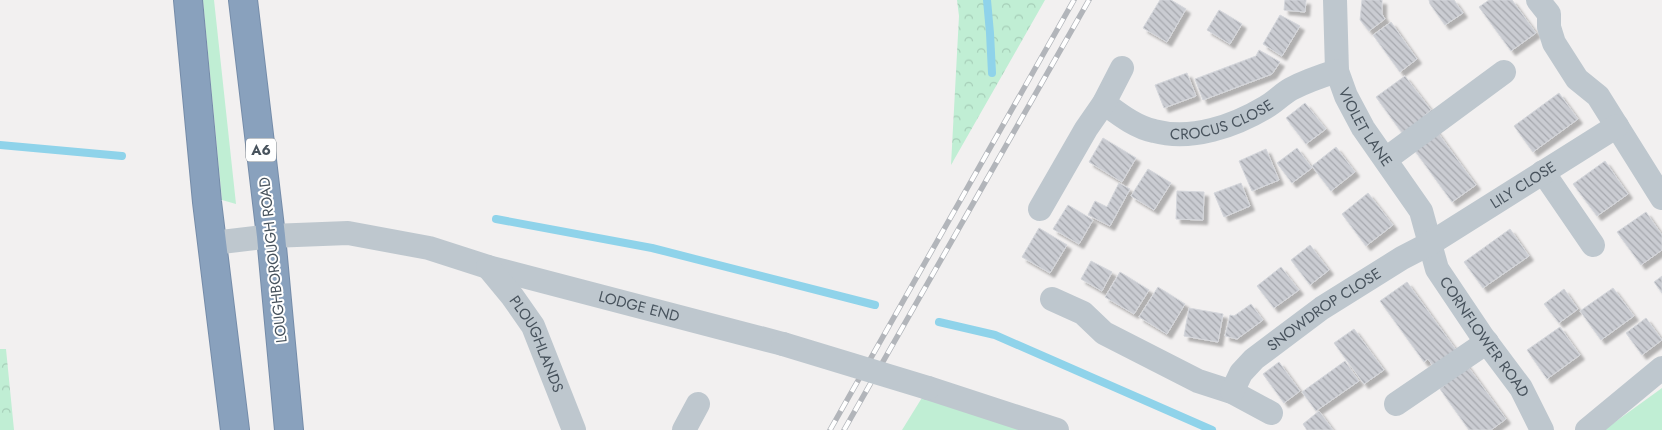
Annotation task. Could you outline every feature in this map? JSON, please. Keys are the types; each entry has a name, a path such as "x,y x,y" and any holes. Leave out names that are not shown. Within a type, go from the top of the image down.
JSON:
{"highway":[{"path":"188,0 207,202 235,430"},
{"name":"LOUGHBOROUGH ROAD","path":"242,0 271,236 289,430"}],"street":[{"name":"VIOLET LANE","path":"1335,0 1337,71 1346,96 1363,128 1421,211 1431,243"},
{"path":"1538,0 1549,14 1549,27 1554,43 1577,79 1598,96 1662,198"},
{"path":"1040,209 1086,129 1104,103 1122,68"},
{"name":"CROCUS CLOSE","path":"1104,103 1128,120 1153,131 1183,134 1215,129 1243,119 1268,106 1290,90 1313,79 1337,71"},
{"path":"1386,159 1504,72"},
{"name":"LILY CLOSE","path":"1431,243 1616,126"},
{"path":"1543,172 1593,245"},
{"name":"LODGE END","path":"213,243 271,236 348,233 428,248 488,267 783,344 928,388 1056,430"},
{"name":"CORNFLOWER ROAD","path":"1431,243 1437,269 1521,388 1542,430"},
{"name":"SNOWDROP CLOSE","path":"1232,392 1241,373 1254,359 1322,308 1402,258 1431,243"},
{"name":"PLOUGHLANDS","path":"488,267 533,326 574,430"},
{"path":"1052,300 1083,312 1104,333 1198,381 1232,392 1271,413"},
{"path":"1396,404 1487,342"},
{"path":"1587,430 1662,368"},
{"path":"684,430 698,404"}],"green space":[{"path":"203,0 214,0 236,204 222,200"},
{"path":"957,0 1045,0 951,165 959,16"},
{"path":"0,349 6,349 14,430 0,430"},
{"path":"928,388 1057,430 902,430"},
{"path":"1662,388 1662,430 1604,430"}],"building":[{"path":"1160,0 1171,0 1186,9 1167,42 1143,28"},
{"path":"1285,0 1306,0 1305,12 1284,10"},
{"path":"1362,0 1382,0 1382,14 1385,19 1369,31 1360,20"},
{"path":"1429,0 1454,0 1463,13 1445,25"},
{"path":"1489,0 1512,0 1536,33 1511,51 1479,7"},
{"path":"1219,10 1242,24 1230,44 1207,30"},
{"path":"1280,15 1300,26 1282,56 1263,44"},
{"path":"1391,22 1417,59 1400,72 1373,35"},
{"path":"1259,50 1280,62 1272,74 1203,100 1195,79 1256,56"},
{"path":"1187,73 1196,96 1164,108 1155,85"},
{"path":"1405,76 1431,110 1425,115 1476,185 1452,202 1376,97"},
{"path":"1559,93 1578,119 1533,152 1514,126"},
{"path":"1305,103 1326,129 1306,144 1286,118"},
{"path":"1103,138 1136,158 1122,182 1089,162"},
{"path":"1336,147 1355,172 1331,191 1312,166"},
{"path":"1297,148 1312,168 1292,183 1277,163"},
{"path":"1266,149 1279,180 1252,191 1239,161"},
{"path":"1605,161 1628,194 1597,216 1573,184"},
{"path":"1148,169 1171,183 1154,210 1131,196"},
{"path":"1119,183 1130,189 1110,226 1088,215 1095,201 1107,207"},
{"path":"1241,183 1250,206 1224,217 1214,193"},
{"path":"1177,191 1204,192 1203,220 1176,219"},
{"path":"1368,193 1393,225 1366,246 1342,214"},
{"path":"1068,205 1093,220 1079,244 1053,229"},
{"path":"1646,212 1662,235 1662,250 1641,265 1617,232"},
{"path":"1039,228 1067,245 1050,273 1022,257"},
{"path":"1510,229 1529,256 1483,288 1464,262"},
{"path":"1310,245 1329,270 1310,285 1291,260"},
{"path":"1091,261 1112,272 1102,291 1081,279"},
{"path":"1281,267 1299,290 1274,308 1257,286"},
{"path":"1120,272 1149,290 1134,314 1105,297"},
{"path":"1662,276 1662,293 1654,282"},
{"path":"1407,282 1506,419 1491,430 1469,430 1440,389 1446,384 1428,359 1424,362 1380,301"},
{"path":"1158,287 1185,304 1167,334 1139,317"},
{"path":"1613,288 1634,316 1601,340 1580,311"},
{"path":"1564,289 1578,309 1559,323 1544,304"},
{"path":"1251,304 1263,320 1237,339 1225,336 1230,315 1234,316"},
{"path":"1189,308 1223,314 1218,342 1184,336"},
{"path":"1646,318 1662,340 1642,355 1626,333"},
{"path":"1560,327 1580,355 1547,379 1527,350"},
{"path":"1354,329 1384,370 1364,384 1334,343"},
{"path":"1345,361 1359,381 1316,411 1302,392"},
{"path":"1279,362 1300,391 1284,403 1263,374"},
{"path":"1319,411 1333,430 1307,430 1303,424"}],"waterway":[{"path":"987,0 992,73"},
{"path":"0,145 122,156"},
{"path":"496,219 652,248 875,305"},
{"path":"939,322 995,335 1212,430"}],"railway":[{"path":"830,430 1074,0"},
{"path":"844,430 1089,0"}]}
